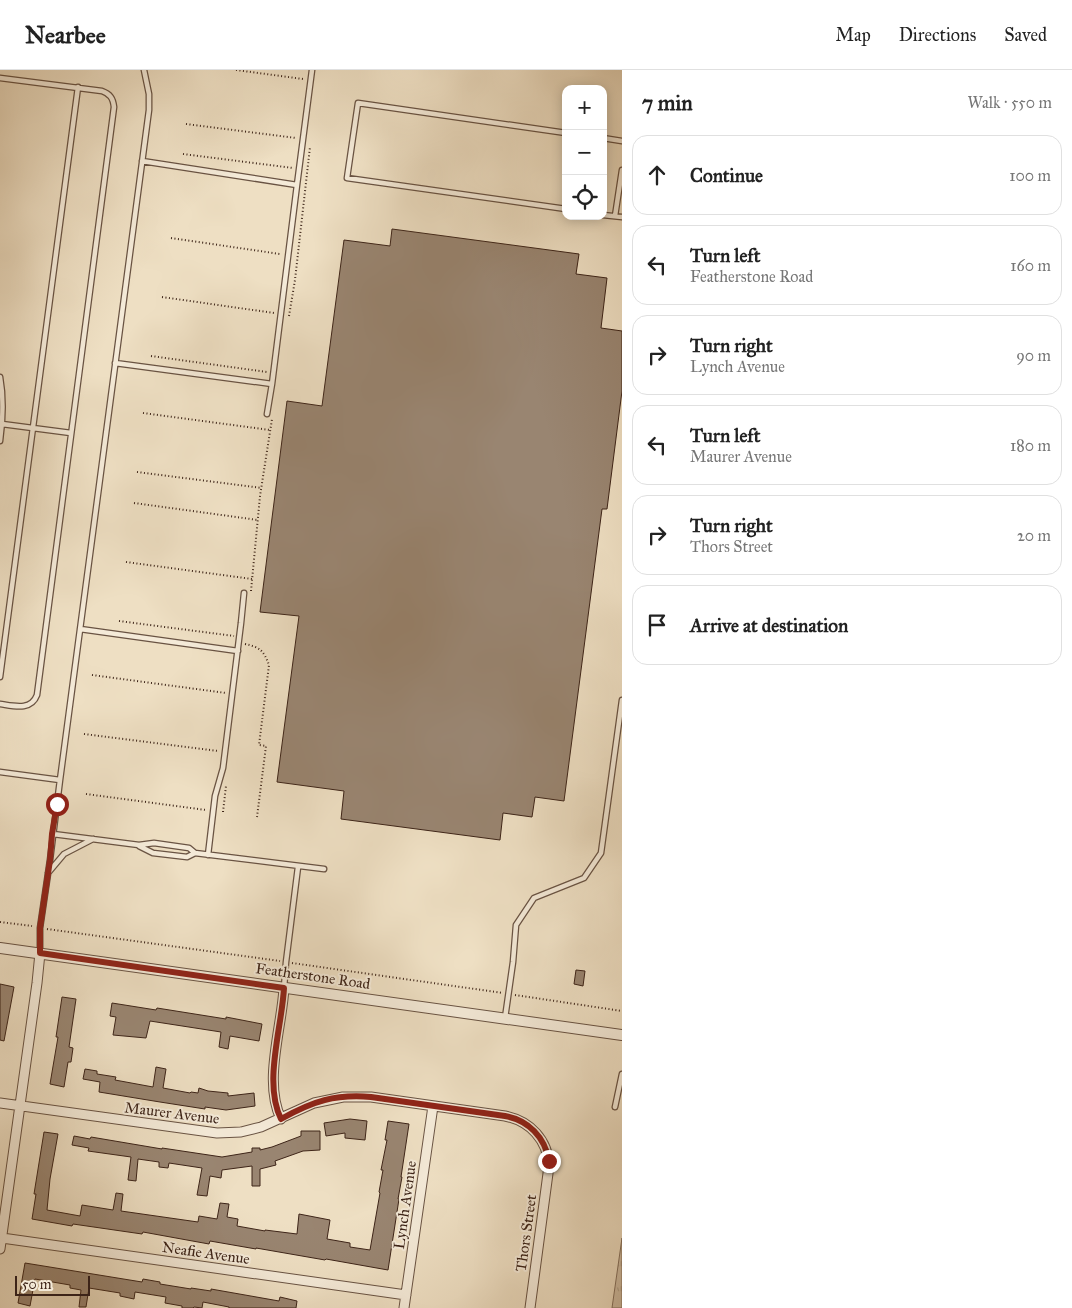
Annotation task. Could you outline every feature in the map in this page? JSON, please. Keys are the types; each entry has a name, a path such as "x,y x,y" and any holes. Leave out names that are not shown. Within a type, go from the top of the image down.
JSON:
{"street":[{"name":"Featherstone Road","path":"0,948 622,1035"},
{"path":"0,1249 40,953"},
{"path":"281,1119 275,1102 274,1062 284,988"},
{"name":"Maurer Avenue","path":"0,1103 209,1133 226,1133 248,1131 261,1127 314,1103 343,1097 371,1097 510,1117 528,1125 538,1135"},
{"name":"Lynch Avenue","path":"404,1308 433,1106"},
{"name":"Thors Street","path":"530,1308 549,1171 547,1150 538,1135"},
{"name":"Neafie Avenue","path":"2,1238 406,1295"}],"lane":[{"path":"40,953 40,928 52,834 142,161 148,110 148,94 144,70"},
{"path":"267,414 312,70"},
{"path":"0,78 102,90 109,94 113,100 114,107 37,695 32,703 26,707 0,704"},
{"path":"0,677 78,87"},
{"path":"562,131 358,103 347,178 562,208"},
{"path":"607,139 622,141"},
{"path":"142,161 297,185"},
{"path":"615,216 622,170"},
{"path":"607,215 622,217"},
{"path":"115,363 272,384"},
{"path":"0,377 4,408 0,441"},
{"path":"2,424 71,433"},
{"path":"208,855 215,796 225,752 244,593"},
{"path":"80,629 238,651"},
{"path":"505,1018 516,925 534,898 584,878 601,854 622,700"},
{"path":"0,772 60,780"},
{"path":"52,834 139,846 153,853 187,857 195,853"},
{"path":"48,874 64,854 93,839"},
{"path":"139,846 154,843 189,848 195,853 324,870"},
{"path":"284,988 298,866"},
{"path":"615,1107 622,1074"}],"path":[{"path":"186,124 304,139"},
{"path":"183,154 300,169"},
{"path":"171,238 288,256"},
{"path":"162,297 281,314"},
{"path":"151,356 274,372"},
{"path":"143,413 270,430"},
{"path":"137,472 262,488"},
{"path":"134,503 258,520"},
{"path":"126,562 252,579"},
{"path":"119,621 240,637"},
{"path":"245,644 254,646 265,654 269,664 259,745 266,746 257,817"},
{"path":"92,675 232,694"},
{"path":"84,734 225,752"},
{"path":"86,794 208,810"},
{"path":"0,922 18,924"},
{"path":"62,931 276,961"},
{"path":"296,964 498,992"},
{"path":"518,995 622,1011"}],"green space":[{"path":"622,1238 622,1308 612,1308"}],"building":[{"path":"392,229 579,254 576,274 607,278 601,328 622,331 622,391 607,509 602,509 564,801 535,797 532,817 503,813 500,840 341,819 344,791 277,782 299,616 260,612 287,401 322,406 344,240 390,246"},
{"path":"576,970 585,971 583,986 574,984"},
{"path":"0,984 14,987 4,1041 0,1040"},
{"path":"62,997 76,999 69,1047 73,1048 71,1062 68,1062 64,1087 50,1084 58,1037 56,1037"},
{"path":"112,1003 226,1019 226,1017 262,1024 259,1041 230,1036 228,1049 219,1047 221,1032 150,1021 146,1038 113,1035 116,1017 110,1016"},
{"path":"156,1067 166,1069 163,1088 198,1093 199,1088 228,1093 228,1096 254,1093 255,1106 226,1110 205,1107 205,1109 160,1102 99,1092 100,1082 83,1079 85,1069 97,1071 97,1074 116,1077 115,1080 153,1087"},
{"path":"350,1119 367,1121 365,1140 345,1138 345,1133 326,1136 324,1123"},
{"path":"388,1121 409,1124 388,1270 210,1241 209,1244 143,1232 142,1234 73,1224 72,1226 32,1219 44,1132 58,1134 47,1210 80,1216 82,1205 113,1210 116,1193 123,1194 121,1211 198,1222 199,1216 217,1219 220,1203 229,1204 227,1217 238,1219 237,1226 297,1234 299,1214 330,1220 327,1239 350,1243 350,1247 370,1250 380,1193 383,1170 381,1170 387,1140 385,1140"},
{"path":"301,1131 320,1131 320,1150 303,1151 275,1161 276,1165 260,1169 260,1186 252,1186 252,1166 222,1170 221,1178 210,1176 207,1196 197,1195 202,1168 169,1163 168,1168 159,1167 159,1162 138,1159 136,1181 128,1180 131,1157 88,1151 89,1148 72,1145 74,1136 90,1139 91,1137 222,1157 252,1152 252,1148 260,1148 260,1150 272,1147 301,1136"},
{"path":"25,1263 142,1282 143,1279 191,1289 211,1291 211,1289 279,1301 280,1297 297,1301 296,1308 229,1308 203,1302 202,1308 182,1308 182,1306 165,1303 166,1297 135,1292 134,1299 120,1296 120,1293 89,1288 86,1307 79,1307 81,1290 70,1288 70,1285 35,1279 30,1306 18,1303"}],"route":[{"path":"57,804 40,928 40,953 284,988 274,1062 274,1098 281,1119 314,1103 327,1099 352,1096 505,1116 519,1120 535,1132 547,1150 549,1161"}]}
